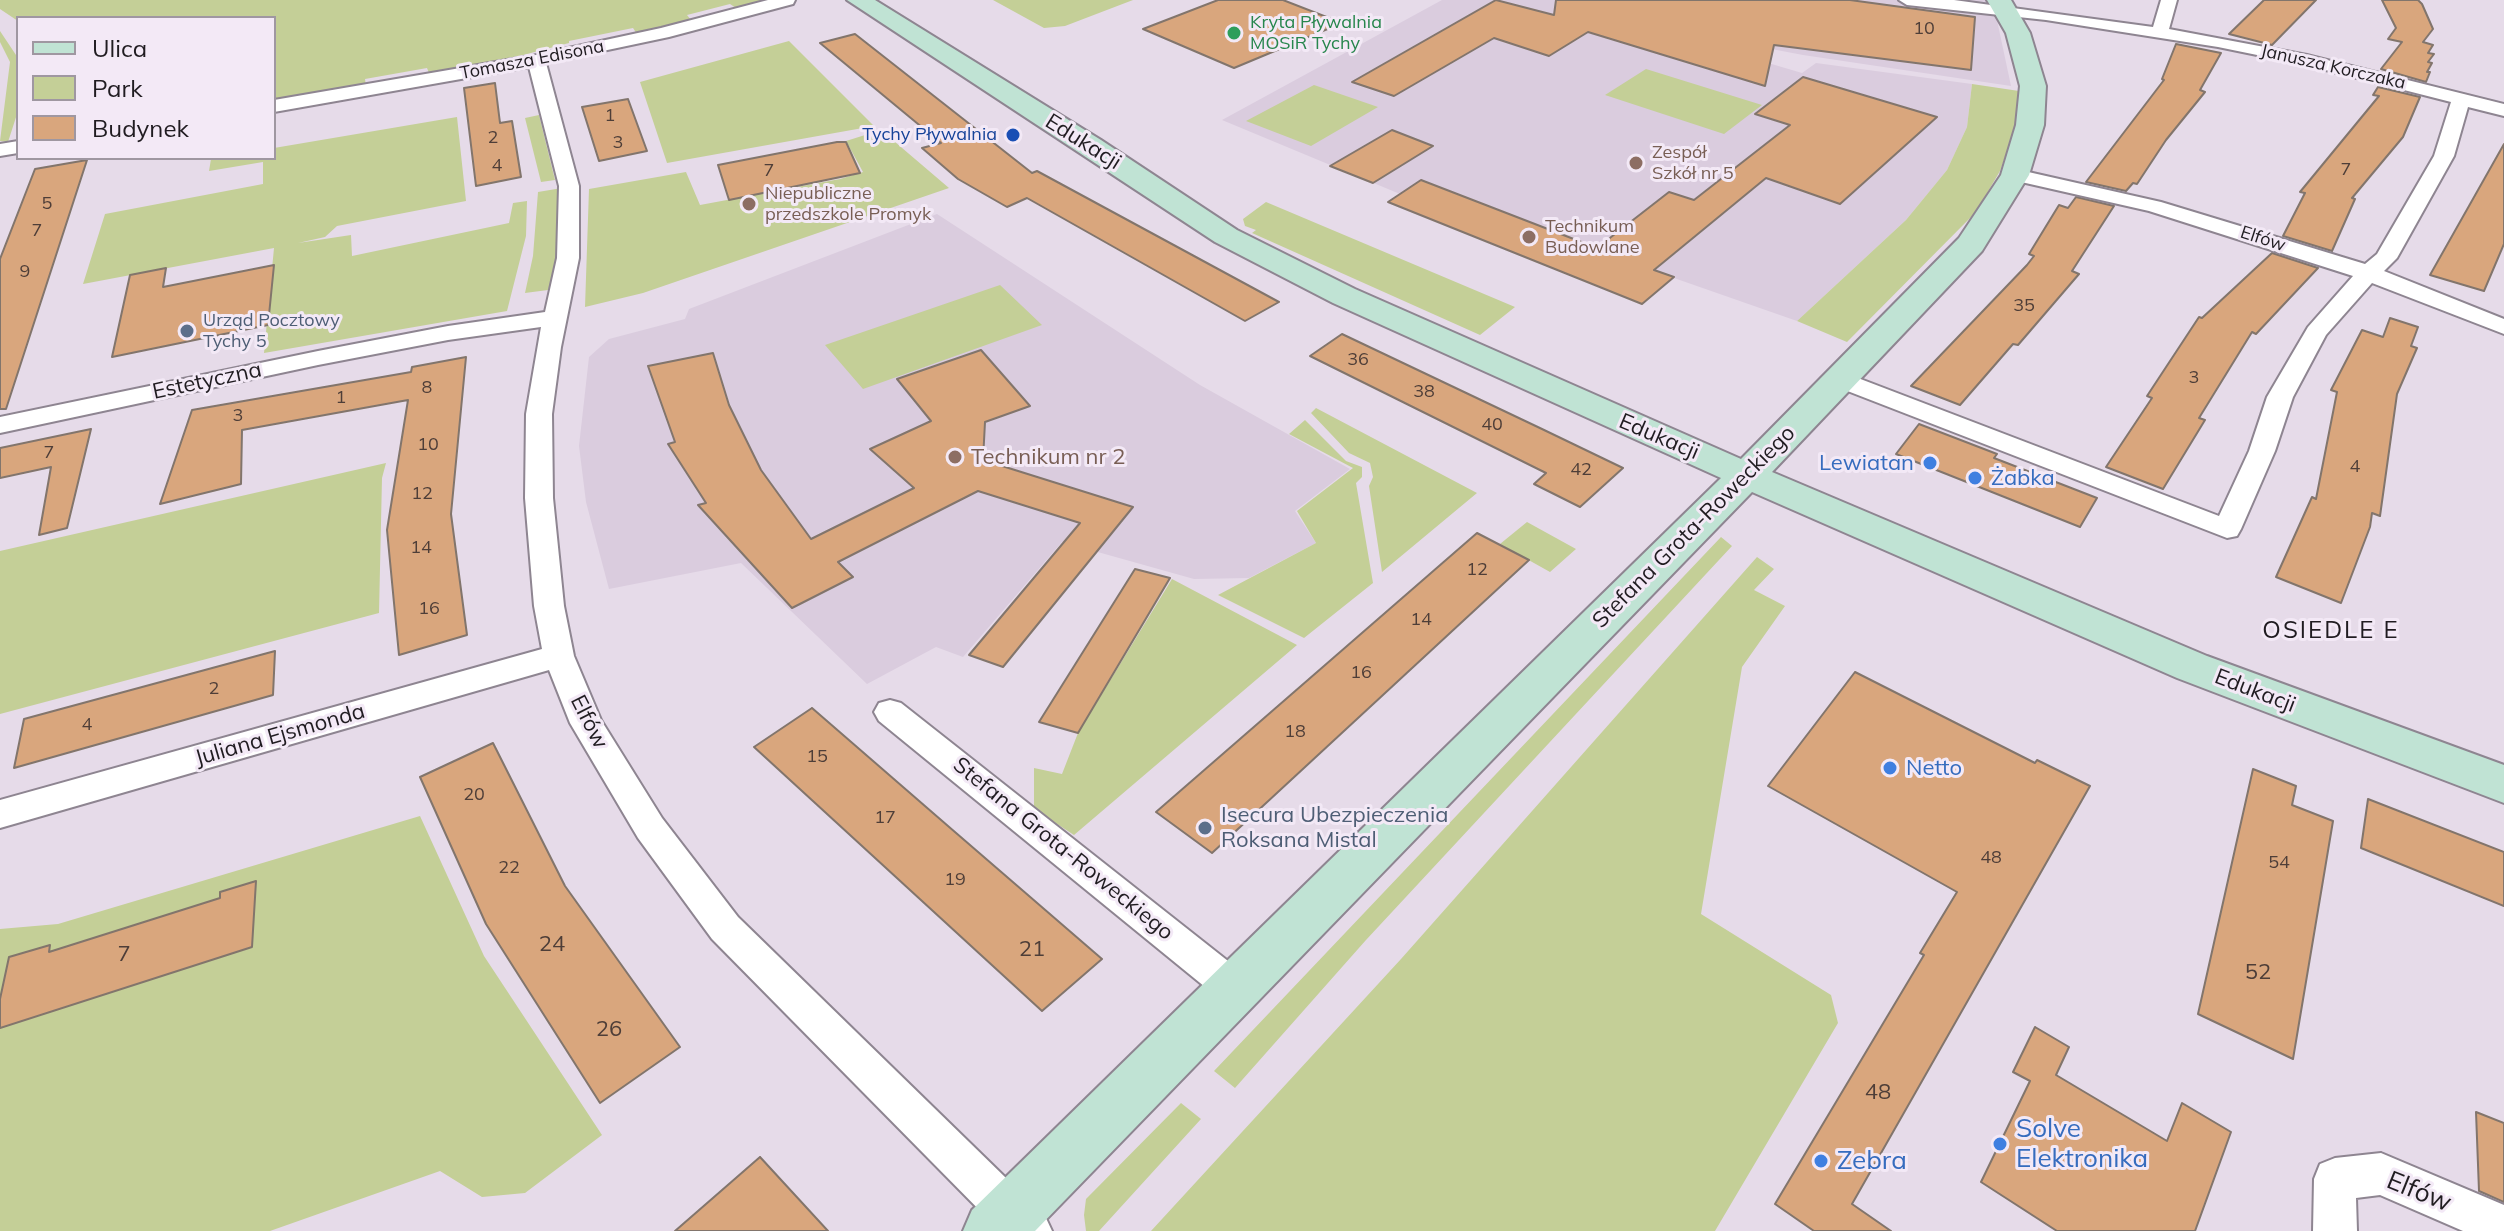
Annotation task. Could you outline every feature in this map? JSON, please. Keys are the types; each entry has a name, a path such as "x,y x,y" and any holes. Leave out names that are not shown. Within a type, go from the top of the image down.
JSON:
{"street":[{"name":"Tomasza Edisona","path":"276,106 536,60 663,33 787,0"},
{"name":"Edukacji","path":"859,0 1091,146 1226,236 1344,296 1631,425 2192,667 2504,784"},
{"path":"1907,0 2002,5"},
{"path":"2160,31 2169,0"},
{"name":"Stefana Grota-Roweckiego","path":"1011,1225 1234,988 1841,380 1971,244 2015,175 2030,125 2033,86 2025,51 2002,5"},
{"name":"Janusza Korczaka","path":"2002,5 2160,31 2307,60 2504,110"},
{"name":"Elfów","path":"536,60 569,186 568,258 549,347 539,414 539,498 549,606 559,656 586,723 642,815 725,928 1011,1225"},
{"path":"1841,380 2227,529 2262,451 2280,397 2316,332 2368,273 2386,258 2444,156 2461,99"},
{"name":"Elfów","path":"2015,175 2193,217 2368,273 2504,327"},
{"name":"Estetyczna","path":"0,425 332,355 448,333 556,318"},
{"name":"Juliana Ejsmonda","path":"0,814 559,656"},
{"name":"Stefana Grota-Roweckiego","path":"890,712 1234,988"},
{"name":"Elfów","path":"2335,1231 2335,1179 2381,1174 2504,1227"}],"shaded area":[{"name":"Zespół Szkół nr 5","path":"1442,0 1555,0 1802,73 1816,63 1972,84 1967,127 1947,170 1906,220 1797,321 1674,278 1642,304 1388,202 1400,194 1222,120"},
{"path":"1600,0 1990,0 1994,6 2011,86 1740,43"},
{"name":"Technikum nr 2","path":"937,214 1200,385 1350,469 1295,511 1316,543 1249,578 1194,579 1062,542 963,657 936,647 867,684 741,563 609,589 586,502 579,446 589,357 609,339 685,319 689,309"}],"green space":[{"path":"0,0 765,0 736,8 730,4 687,15 691,20 637,34 633,28 569,41 508,59 429,73 427,68 365,79 366,86 276,101 276,16 16,16 16,20 0,9"},
{"path":"993,0 1133,0 1065,26 1044,28"},
{"path":"0,31 16,55 16,117 8,142 0,141 10,62 0,42"},
{"path":"789,41 874,126 667,163 640,82"},
{"path":"1646,69 1762,105 1724,134 1605,95"},
{"path":"1972,84 2019,91 2014,131 2000,171 1976,212 1847,342 1797,321 1906,220 1947,170 1967,127"},
{"path":"1314,85 1378,107 1311,146 1246,121"},
{"path":"539,115 555,180 541,182 525,118"},
{"path":"457,117 466,201 337,226 325,237 298,243 351,235 352,256 509,223 513,203 527,201 526,236 507,311 264,353 274,248 83,284 105,214 263,184 263,162 209,171 211,160 276,160 276,148"},
{"name":"Niepubliczne przedszkole Promyk","path":"881,130 949,188 643,293 585,307 589,189 686,172 700,205 840,179 863,172 846,141"},
{"path":"562,188 561,259 548,290 525,293 533,256 538,192"},
{"path":"1266,202 1515,307 1480,335 1252,233 1256,230 1245,226 1243,219"},
{"path":"1000,285 1042,325 863,389 825,345"},
{"path":"1316,408 1477,493 1382,572 1369,486 1373,477 1370,463 1349,453 1311,413"},
{"path":"1305,420 1346,461 1362,467 1362,477 1356,483 1373,583 1304,638 1218,595 1316,543 1297,511 1353,468 1289,434"},
{"path":"386,463 382,478 379,613 0,714 0,551"},
{"path":"1527,522 1576,549 1550,572 1500,544"},
{"path":"1721,537 1732,546 1366,940 1235,1088 1214,1071"},
{"path":"1757,557 1774,569 1754,590 1785,606 1742,667 1701,914 1831,995 1838,1023 1715,1231 1151,1231 1401,959"},
{"path":"1172,579 1297,645 1074,835 1034,809 1034,768 1062,774 1078,733"},
{"path":"420,816 484,956 602,1135 525,1193 482,1197 440,1171 270,1231 0,1231 0,929 58,924"},
{"path":"1181,1103 1201,1119 1099,1231 1086,1231 1086,1199"}],"building":[{"name":"Kryta Pływalnia MOSiR Tychy","path":"1218,0 1283,0 1342,23 1234,68 1143,29"},
{"path":"1496,0 1554,15 1556,0 1850,0 1975,17 1971,70 1774,45 1765,86 1588,32 1549,56 1494,38 1394,96 1352,82"},
{"path":"2264,0 2316,0 2272,45 2229,34"},
{"path":"2382,0 2418,0 2422,4 2433,29 2423,42 2433,45 2428,53 2434,54 2428,62 2432,63 2426,82 2381,69 2402,42 2388,39 2396,28"},
{"path":"855,34 1032,173 1037,171 1279,302 1245,321 1027,198 1007,207 958,179 922,148 941,143 820,43"},
{"path":"2176,44 2221,53 2200,90 2205,92 2166,140 2137,184 2133,183 2126,191 2086,182 2164,80"},
{"path":"1803,77 1937,117 1840,204 1766,178 1654,270 1674,277 1642,304 1388,202 1421,180 1597,248 1669,192 1694,200 1790,125 1755,114"},
{"path":"495,83 500,123 512,121 521,177 476,186 464,88"},
{"path":"2378,87 2420,97 2403,137 2352,198 2355,199 2332,251 2283,236 2305,193 2300,192 2379,96 2373,95"},
{"path":"628,99 647,151 599,161 582,107"},
{"path":"1392,130 1433,146 1373,183 1330,166"},
{"path":"846,142 860,173 729,200 718,165"},
{"path":"2504,144 2504,244 2484,291 2430,275"},
{"path":"87,160 6,409 0,409 0,259 35,169"},
{"path":"2076,197 2114,206 2072,271 2079,274 2018,345 2013,344 1960,405 1911,386 2027,265 2034,256 2029,254 2059,205 2068,208"},
{"path":"2272,253 2318,268 2256,334 2252,332 2199,418 2205,420 2163,489 2106,467 2152,398 2147,396 2199,317 2202,318"},
{"path":"274,265 268,325 112,357 130,275 166,268 163,287"},
{"path":"2390,318 2418,327 2411,346 2417,348 2397,394 2380,516 2372,513 2370,527 2341,603 2276,577 2312,497 2316,499 2337,392 2331,390 2362,330 2383,337"},
{"path":"1342,334 1623,468 1580,507 1534,484 1546,473 1310,356"},
{"path":"981,350 1030,406 985,422 983,460 1133,507 1003,667 969,655 1080,523 978,491 838,562 853,577 792,608 698,505 706,503 668,444 675,442 648,366 713,353 729,405 761,470 811,539 914,488 870,449 931,421 897,379"},
{"path":"466,357 451,514 467,635 399,655 387,530 408,400 242,430 241,484 160,504 192,410 411,372 412,367"},
{"path":"1919,424 1997,454 1994,458 2097,498 2080,527 1896,454"},
{"path":"91,429 67,528 39,535 51,467 0,478 0,448"},
{"path":"1477,533 1529,560 1212,853 1156,812"},
{"path":"1135,569 1170,578 1078,733 1039,722"},
{"path":"275,651 273,695 14,768 24,719"},
{"path":"1855,672 2035,763 2037,760 2090,786 1852,1204 1891,1231 1814,1231 1775,1204 1924,955 1920,953 1957,892 1768,786"},
{"path":"812,708 1102,959 1042,1011 754,747"},
{"path":"493,743 565,886 680,1047 600,1103 486,924 420,777"},
{"path":"2253,769 2296,786 2292,805 2333,821 2293,1059 2198,1014"},
{"path":"2368,799 2504,852 2504,906 2361,848"},
{"path":"256,881 252,947 0,1028 0,999 9,957 50,945 49,952 220,898 220,892"},
{"path":"2035,1027 2069,1047 2056,1075 2167,1141 2182,1103 2231,1132 2195,1231 2057,1231 1981,1182 2030,1081 2013,1072"},
{"path":"2476,1112 2504,1123 2504,1202 2479,1191"},
{"path":"760,1157 828,1231 675,1231"}],"place":[{"name":"Kryta Pływalnia MOSiR Tychy","path":"1234,33"},
{"name":"Tychy Pływalnia","path":"1013,135"},
{"name":"Zespół Szkół nr 5","path":"1636,163"},
{"name":"Niepubliczne przedszkole Promyk","path":"749,204"},
{"name":"Technikum Budowlane","path":"1529,237"},
{"name":"Urząd Pocztowy Tychy 5","path":"187,331"},
{"name":"Technikum nr 2","path":"955,457"},
{"name":"Lewiatan","path":"1930,463"},
{"name":"Żabka","path":"1975,478"},
{"name":"Netto","path":"1890,768"},
{"name":"Isecura Ubezpieczenia Roksana Mistal","path":"1205,828"},
{"name":"Solve Elektronika","path":"2000,1144"},
{"name":"Zebra","path":"1821,1161"}],"district":[{"name":"OSIEDLE E","path":"2331,631"}]}
